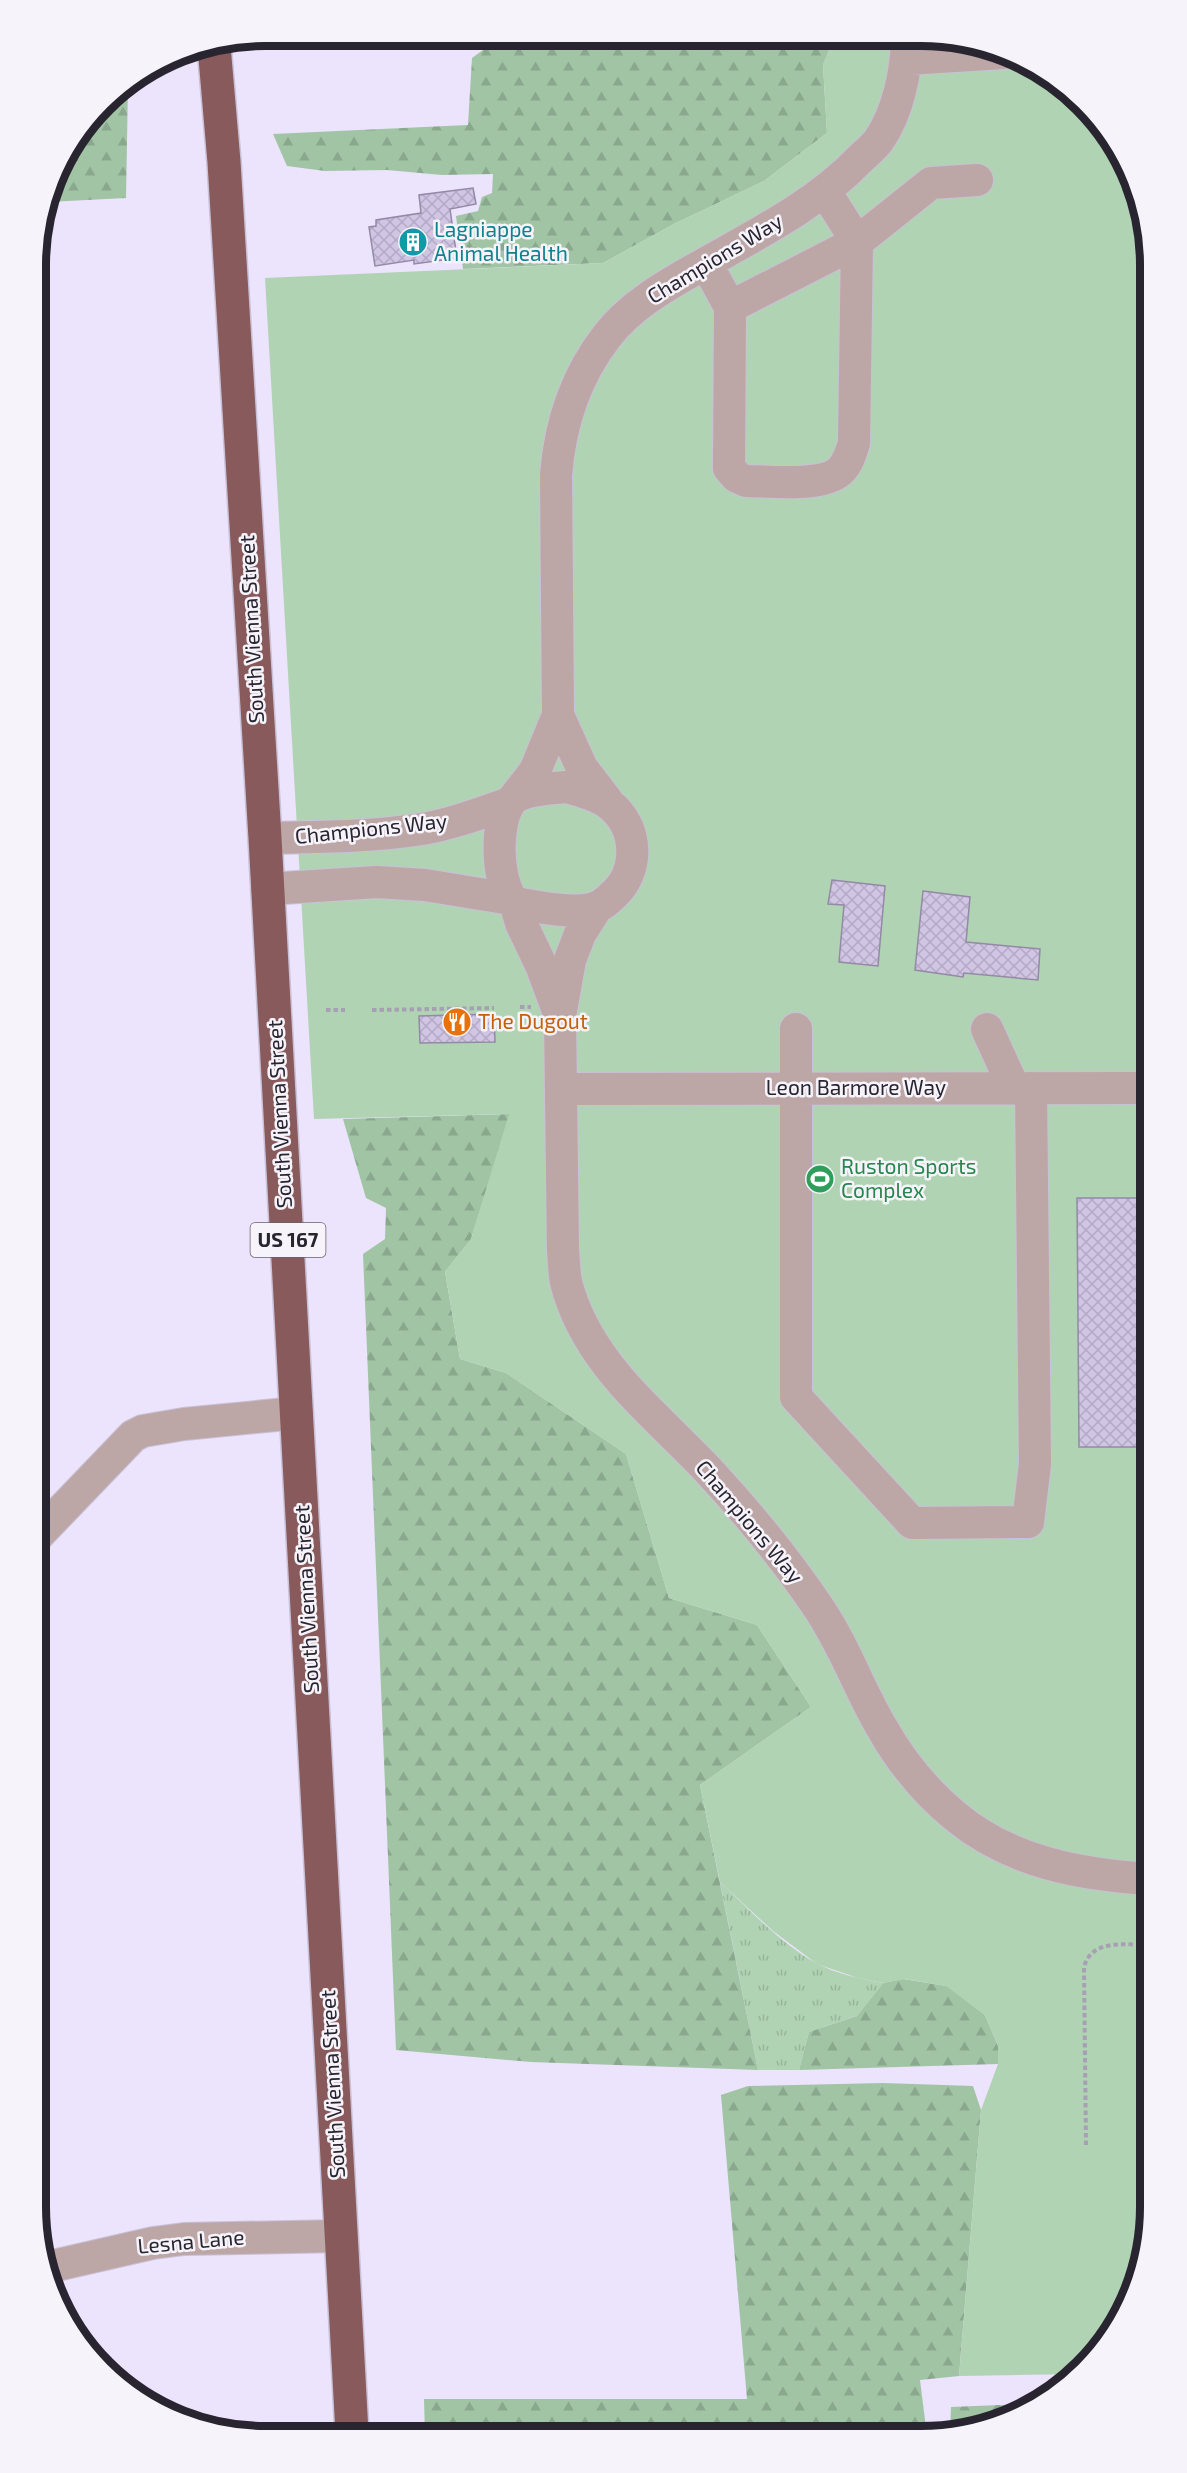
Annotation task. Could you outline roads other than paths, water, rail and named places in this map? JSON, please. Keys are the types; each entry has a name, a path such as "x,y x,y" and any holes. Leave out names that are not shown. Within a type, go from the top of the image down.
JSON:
{"highway":[{"name":"South Vienna Street","path":"215,53 224,162 265,838 352,2427"}],"street":[{"name":"Champions Way","path":"560,1016 502,875 499,851 500,832 512,800 535,771 558,715 556,475 559,442 577,385 608,334 632,310 660,289 759,233 838,182 879,140 896,103 907,50"},
{"path":"907,50 968,52"},
{"path":"730,307 856,242 931,183 977,180"},
{"path":"706,263 730,307 729,468 737,477 746,481 812,482 841,471 849,459 854,443 856,242 825,191"},
{"name":"Champions Way","path":"558,715 582,768 626,825 632,842 633,856 626,881 618,891 597,907 580,934 570,960 560,1016 563,1250 566,1281 580,1321 598,1353 617,1377 708,1470 775,1548 820,1610 900,1758 955,1816 989,1838 1029,1858 1065,1869 1100,1876 1140,1878"},
{"name":"Champions Way","path":"265,838 328,837 421,829 457,821 549,788 567,787 583,791 609,804"},
{"path":"267,889 377,882 425,885 569,910 597,907"},
{"path":"796,1029 796,1396 912,1522 1028,1522 1035,1464 1023,1088 987,1029"},
{"name":"Leon Barmore Way","path":"561,1089 1140,1088"},
{"path":"46,1527 133,1436 143,1431 184,1424 297,1413"},
{"name":"Lesna Lane","path":"54,2265 124,2248 184,2239 341,2236"}],"place":[{"name":"Lagniappe Animal Health","path":"413,242"},
{"name":"The Dugout","path":"457,1022"},
{"name":"Ruston Sports Complex","path":"820,1179"}]}
